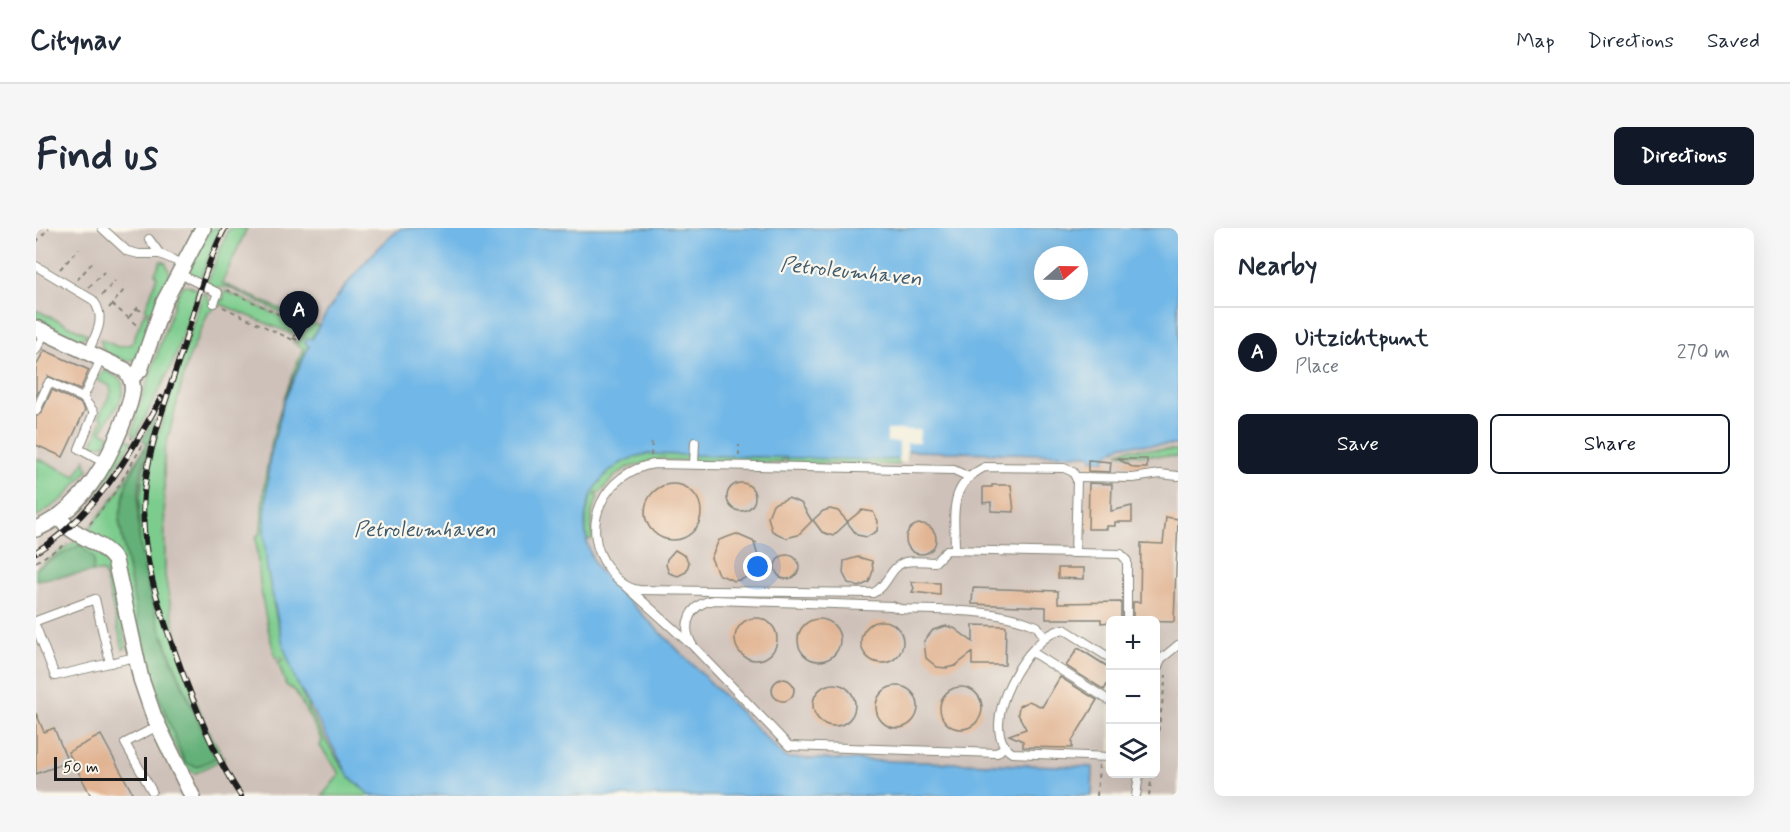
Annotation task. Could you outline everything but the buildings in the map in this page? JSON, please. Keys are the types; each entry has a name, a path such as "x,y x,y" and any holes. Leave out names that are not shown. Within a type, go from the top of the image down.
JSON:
{"street":[{"path":"131,378 140,370 158,317 180,268 203,228"},
{"path":"36,530 58,517 87,488 105,463 119,434 132,397 131,378 125,370 40,330"},
{"path":"58,517 106,550 115,560 135,657 158,726 192,796"}],"lane":[{"path":"102,228 128,251 139,254 160,254"},
{"path":"149,239 160,254 218,293 213,303"},
{"path":"36,266 83,294 95,303 100,314 95,355 83,398"},
{"path":"36,350 40,330"},
{"path":"36,411 49,382 83,398 94,412 79,449 105,463"},
{"path":"694,462 695,442"},
{"path":"969,477 954,470 694,462 659,463 640,467 616,482 601,499 595,517 597,544 605,564 623,584 693,646 785,743 793,747 997,753 1005,746"},
{"path":"955,550 956,497 969,477 985,467 1064,468 1071,470 1076,477 1075,553"},
{"path":"1076,477 1133,478 1175,475"},
{"path":"623,584 639,590 873,593 885,586 900,565 907,561 935,562 942,553 955,550 1121,554 1128,561 1127,616"},
{"path":"36,621 95,599 110,663"},
{"path":"693,646 686,627 691,613 701,603 715,600 979,612 1023,620 1037,626 1044,637"},
{"path":"36,627 55,676 135,657"},
{"path":"1106,655 1064,629 1044,637 1032,651 1004,697 1000,717 1005,746 1017,754 1106,757"},
{"path":"1156,670 1161,659 1178,645"},
{"path":"1032,651 1106,698"},
{"path":"152,791 125,743 158,726"},
{"path":"1136,796 1138,778"}],"path":[{"path":"36,242 49,228"},
{"path":"54,276 79,249"},
{"path":"71,287 93,262"},
{"path":"83,294 104,272"},
{"path":"95,303 115,282"},
{"path":"218,293 228,289 300,324 293,338"},
{"path":"100,314 124,290"},
{"path":"213,303 299,341"},
{"path":"112,304 139,327"},
{"path":"128,318 141,304"},
{"path":"36,562 80,534 109,499 142,446 142,443 129,437"},
{"path":"650,458 652,438"},
{"path":"738,462 739,445"},
{"path":"1159,724 1170,653"},
{"path":"1097,796 1099,757"},
{"path":"1149,796 1151,778"}],"shaded area":[{"path":"36,228 1178,228 1178,796 36,796"}],"green space":[{"path":"211,228 220,228 200,280 191,276 187,269"},
{"path":"229,228 247,228 222,283 301,318 299,321 228,287 214,288 207,283"},
{"path":"161,261 166,263 170,274 152,313 145,310 157,277 155,273"},
{"path":"188,285 198,290 173,363 135,437 132,433 137,419 135,407 139,407 177,296 182,286"},
{"path":"225,291 297,324 292,334 218,303 220,299 223,300"},
{"path":"203,293 206,293 210,303 217,306 208,313 187,363 164,454 165,576 176,634 206,727 224,758 196,773 185,768 163,722 144,665 138,638 99,538 88,530 116,495 147,443 126,485 119,520 146,663 185,763 197,767 215,758 161,629 143,566 139,535 144,468 154,431 159,432"},
{"path":"36,310 89,335 78,340 36,320"},
{"path":"144,313 152,316 136,359 126,361 104,352 100,339 118,347 132,344"},
{"path":"301,318 319,326 311,339 305,343 309,345 284,399 269,477 266,519 267,562 273,604 298,685 316,724 344,769 347,768 349,776 371,796 322,796 340,774 320,746 322,740 295,691 286,685 278,662 283,660 282,657 276,659 272,644 260,583 256,537 261,532 268,461 278,416 285,394 303,349 292,341 299,342 309,322"},
{"path":"105,370 121,380 123,394 102,432 109,435 105,444 91,447 103,419 99,416 111,392 110,386 97,380"},
{"path":"153,420 156,421 141,474 138,510 140,547 147,584 170,657 216,758 197,767 185,763 146,663 119,520 126,485 147,443 142,440"},
{"path":"124,438 132,441 120,461 99,490 75,516 76,510"},
{"path":"1128,449 1178,450 1178,457 1117,453"},
{"path":"651,453 689,453 711,456 899,459 899,465 865,462 865,464 787,463 787,460 782,460 782,463 666,460 664,458 627,468 615,476 600,493 597,492 595,495 598,497 592,512 592,539 587,540 587,510 597,484 606,473 631,457"},
{"path":"36,458 76,476 85,459 88,470 63,499 36,517"},
{"path":"77,540 93,548 109,562 127,648 123,649 104,572 93,572 94,558 80,545 36,568"},
{"path":"80,545 94,558 93,572 36,580 36,568"}],"water":[{"name":"Petroleumhaven","path":"401,228 1178,228 1178,445 1122,445 1106,456 1105,461 1092,460 1092,455 907,451 907,459 877,460 646,454 626,461 610,471 598,484 590,499 586,516 586,535 590,553 599,571 786,758 1093,767 1092,796 371,796 349,776 296,681 283,645 267,569 264,532 269,462 284,401 309,346 305,343 307,338 312,339 339,294 376,251"}],"pier":[{"path":"887,430 920,430 919,443 907,443 907,462 899,462 899,442 887,442"}],"railway":[{"path":"225,228 201,287 165,401 146,474 143,516 148,561 173,647 208,734 241,796"},
{"path":"36,552 76,521 93,503 123,463 161,398"}],"place":[{"name":"Uitzichtpunt","path":"299,341"}]}
